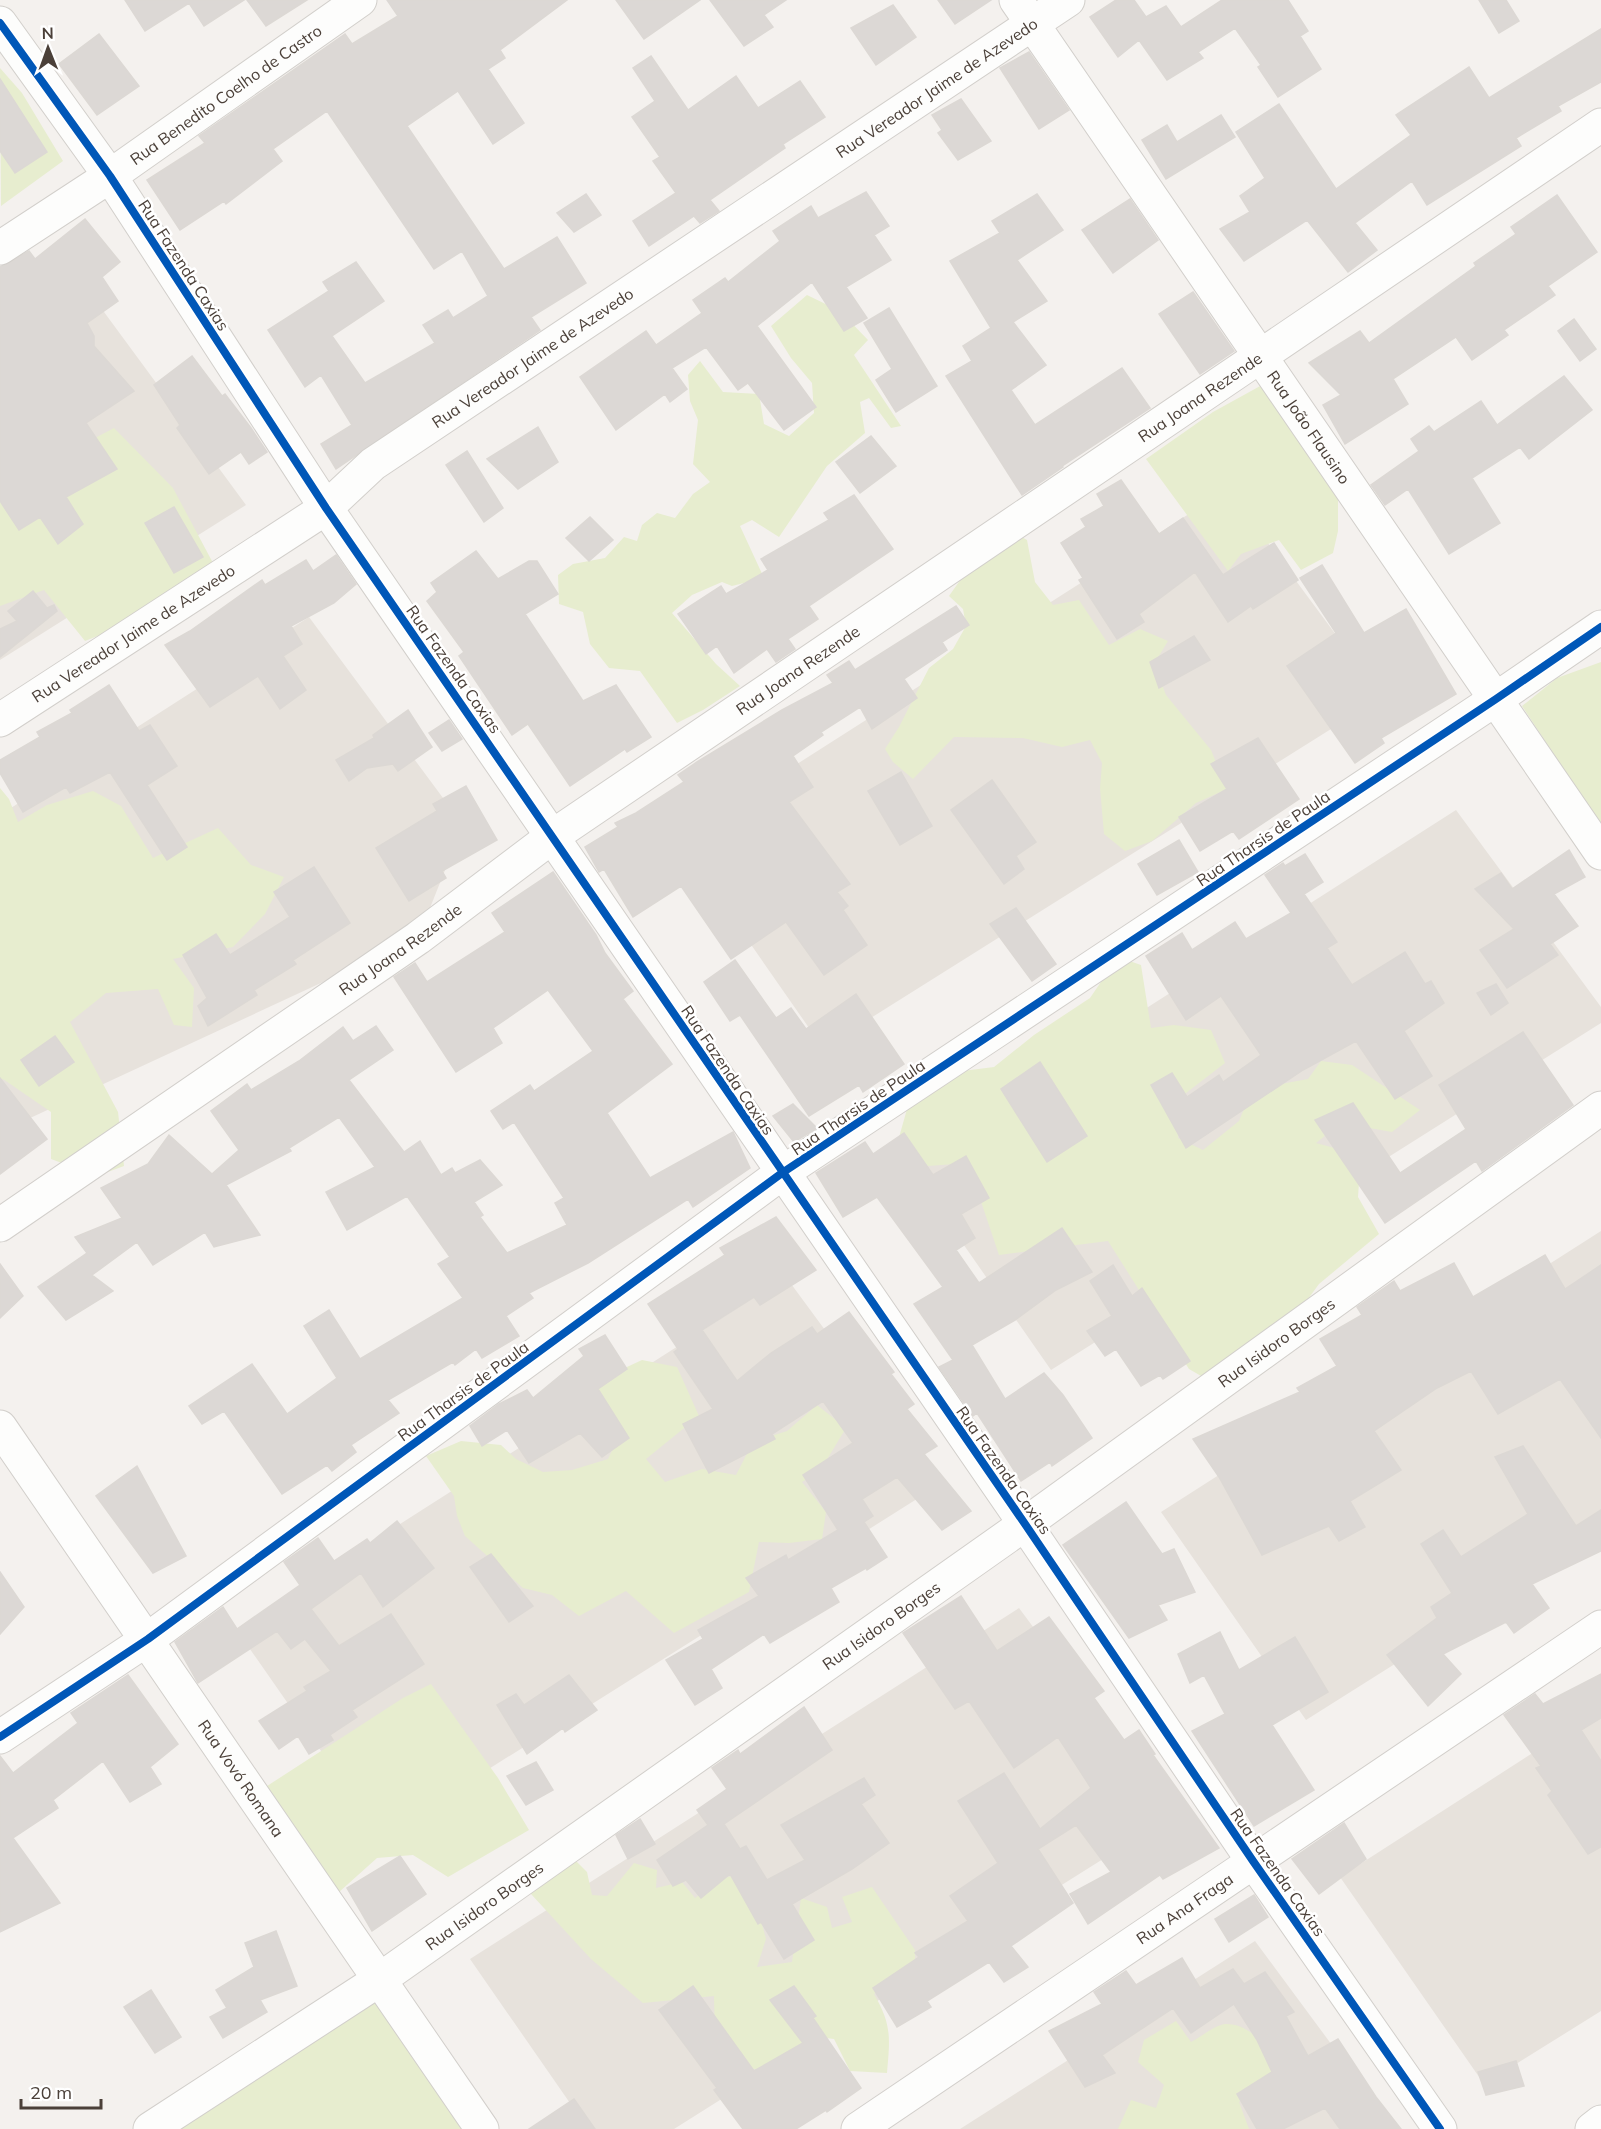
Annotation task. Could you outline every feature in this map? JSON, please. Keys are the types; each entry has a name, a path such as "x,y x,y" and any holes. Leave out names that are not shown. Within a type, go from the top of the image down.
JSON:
{"street":[{"name":"Rua Benedito Coelho de Castro","path":"0,248 110,176 360,0"},
{"name":"Rua Vereador Jaime de Azevedo","path":"0,720 326,508 373,464 1025,12 1068,0"},
{"name":"Rua João Flausino","path":"1025,12 1601,853"},
{"name":"Rua Fazenda Caxias","path":"0,23 110,176 326,508 1025,1524 1253,1861 1440,2129"},
{"name":"Rua Joana Rezende","path":"0,1225 418,938 553,836 1601,125"},
{"name":"Rua Tharsis de Paula","path":"0,1737 148,1639 782,1173 1601,627"},
{"name":"Rua Isidoro Borges","path":"150,2129 379,1980 1025,1524 1601,1108"},
{"name":"Rua Vovó Romana","path":"0,1427 148,1639 482,2129"},
{"name":"Rua Ana Fraga","path":"858,2129 1601,1627"},
{"path":"1592,2129 1601,2122"}],"shaded area":[{"path":"93,297 246,505 0,660 0,356"},
{"path":"1228,489 1382,697 823,1048 678,840"},
{"path":"309,617 463,825 418,938 0,1132 0,815"},
{"path":"1456,810 1601,1007 1601,1023 1051,1370 906,1162"},
{"path":"1601,1231 1601,1534 1306,1720 1161,1512"},
{"path":"786,1277 939,1485 381,1837 236,1629"},
{"path":"1019,1608 1173,1815 674,2129 588,2129 470,1959"},
{"path":"1601,1709 1601,2011 1484,2084 1340,1877"},
{"path":"1255,1941 1394,2129 960,2129"}],"green space":[{"path":"0,68 22,93 63,161 1,206"},
{"path":"807,295 840,311 868,340 854,355 901,426 891,428 869,398 860,402 865,433 827,466 779,537 752,520 740,526 764,578 732,586 722,582 692,595 672,613 716,664 740,686 703,710 677,723 640,671 609,668 590,644 583,612 559,604 558,575 573,564 605,558 624,537 637,541 642,525 657,513 675,518 693,494 710,482 693,464 698,420 690,401 688,375 700,361 723,392 759,394 764,424 789,436 814,413 812,383 791,358 771,326"},
{"path":"1262,385 1338,485 1338,531 1333,553 1301,570 1279,540 1241,554 1228,571 1146,459 1213,412"},
{"path":"114,428 173,488 213,563 120,627 85,641 44,590 0,606 0,488"},
{"path":"1011,531 1027,540 1035,582 1053,605 1079,600 1109,645 1140,629 1168,641 1154,664 1166,695 1211,750 1227,789 1196,803 1152,841 1125,851 1104,834 1100,788 1102,763 1090,740 1062,747 1023,738 954,737 913,779 893,762 885,749 899,727 929,668 953,649 966,626 963,609 949,596 975,559"},
{"path":"1601,662 1601,826 1522,706 1557,678"},
{"path":"0,788 9,799 18,822 47,805 93,791 121,806 153,858 218,828 251,865 284,877 265,914 233,947 173,959 194,988 192,1027 174,1025 158,989 106,993 70,1022 118,1112 124,1166 97,1176 51,1159 51,1112 3,1079 0,1081"},
{"path":"1118,957 1141,965 1151,1028 1174,1025 1211,1030 1225,1063 1186,1093 1178,1138 1203,1150 1239,1121 1248,1099 1281,1084 1308,1079 1321,1061 1352,1065 1420,1110 1392,1132 1341,1123 1316,1143 1361,1155 1358,1197 1379,1234 1319,1284 1294,1318 1208,1380 1189,1369 1108,1241 999,1255 968,1163 928,1166 898,1141 907,1109 955,1072 994,1067 1034,1035 1090,998"},
{"path":"642,1360 677,1367 699,1416 646,1459 665,1482 702,1469 736,1475 753,1442 787,1431 817,1405 846,1428 820,1471 802,1482 826,1512 822,1539 789,1543 759,1542 749,1592 674,1633 626,1591 579,1616 552,1595 523,1588 465,1536 457,1516 454,1496 426,1456 461,1441 501,1445 516,1459 543,1472 572,1470 608,1459 617,1440 588,1397 601,1379"},
{"path":"431,1684 498,1778 529,1830 448,1877 413,1855 377,1858 338,1893 264,1788 403,1698"},
{"path":"559,1844 587,1872 592,1895 607,1896 634,1863 657,1870 656,1888 682,1882 695,1898 723,1878 761,1870 765,1889 756,1903 766,1939 757,1967 792,1962 801,1898 827,1907 832,1928 852,1922 842,1897 872,1887 915,1950 915,1968 874,1994 887,2023 889,2050 887,2073 850,2071 834,2039 810,2036 768,2070 732,2067 715,2035 714,1996 643,2003 591,1959 531,1894 532,1864"},
{"path":"378,1995 469,2129 174,2129"},
{"path":"1176,2021 1191,2042 1221,2025 1235,2025 1244,2028 1252,2033 1272,2055 1282,2071 1239,2102 1249,2129 1118,2129 1131,2100 1156,2108 1164,2085 1138,2062 1144,2040"}],"building":[{"path":"125,0 244,0 204,26 189,3 145,31"},
{"path":"247,0 307,0 266,26"},
{"path":"387,0 567,0 500,50 505,58 488,69 524,123 493,144 458,91 407,126 504,269 557,237 586,283 531,317 540,330 336,469 321,444 352,425 321,375 305,387 268,330 329,291 323,282 356,262 384,301 332,336 365,383 435,343 423,325 448,310 453,318 488,296 462,251 434,269 327,111 273,149 282,161 226,204 224,201 180,230 147,180 205,143 199,136 345,34 352,44 398,16"},
{"path":"616,0 700,0 644,39"},
{"path":"710,0 786,0 764,15 773,27 744,46"},
{"path":"938,0 991,0 955,24"},
{"path":"1116,0 1134,0 1146,17 1166,6 1181,27 1222,0 1288,0 1308,31 1300,36 1321,69 1278,97 1258,67 1261,65 1235,28 1198,52 1203,58 1167,80 1139,40 1118,57 1090,17"},
{"path":"1479,0 1506,0 1519,21 1499,33"},
{"path":"893,5 916,37 876,65 851,28"},
{"path":"1601,29 1601,82 1558,106 1561,111 1516,138 1521,146 1427,205 1412,181 1355,223 1377,250 1348,272 1307,220 1244,261 1220,229 1250,212 1240,196 1265,178 1236,132 1279,104 1336,189 1411,135 1396,115 1469,67 1489,98"},
{"path":"99,34 139,86 97,115 59,64"},
{"path":"1029,52 1069,110 1039,129 1000,68"},
{"path":"651,56 688,110 736,76 758,108 800,81 825,117 783,144 785,148 710,200 719,211 700,223 694,216 649,246 633,221 676,193 653,161 660,157 632,117 655,101 633,68"},
{"path":"0,79 47,152 15,173 0,151"},
{"path":"961,99 991,141 958,160 938,133 942,130 932,115"},
{"path":"1221,115 1235,137 1166,179 1142,140 1167,125 1177,142"},
{"path":"866,192 889,226 874,235 891,260 846,287 867,318 844,331 812,282 757,326 816,407 784,430 748,383 738,390 706,347 672,368 687,389 670,402 665,394 616,430 580,377 646,331 656,345 702,313 693,300 725,278 728,282 780,241 773,231 811,206 818,218"},
{"path":"586,194 601,215 574,232 557,213"},
{"path":"1037,194 1063,230 1017,260 1047,301 1013,322 1046,365 1011,390 1035,425 1122,368 1150,408 1022,495 946,376 972,361 963,346 991,328 950,261 1000,233 992,221"},
{"path":"1557,195 1597,252 1548,286 1555,295 1504,330 1508,335 1472,360 1456,337 1393,379 1408,404 1345,444 1323,405 1341,395 1309,363 1360,331 1369,343 1476,266 1474,263 1516,234 1511,227"},
{"path":"1130,199 1158,240 1113,273 1082,230"},
{"path":"85,219 120,262 102,277 118,301 87,323 94,336 94,346 134,391 86,423 117,469 66,497 83,524 58,544 40,517 19,530 0,501 0,267 29,251 35,259"},
{"path":"1193,292 1234,351 1200,374 1159,314"},
{"path":"889,308 937,386 896,412 876,380 892,369 864,323"},
{"path":"1574,319 1596,349 1580,361 1558,331"},
{"path":"192,356 222,396 225,394 267,452 249,464 241,452 209,474 177,428 180,425 154,385"},
{"path":"1564,376 1592,410 1529,459 1520,447 1472,478 1500,523 1449,554 1408,489 1385,505 1371,485 1419,451 1411,439 1429,426 1434,432 1481,401 1497,425"},
{"path":"538,427 558,462 518,489 487,459"},
{"path":"871,436 896,466 860,493 836,462"},
{"path":"467,451 503,508 484,522 446,465"},
{"path":"1121,480 1159,534 1183,518 1223,575 1274,543 1298,580 1253,609 1251,606 1228,622 1195,572 1139,614 1144,622 1117,639 1079,580 1083,578 1061,543 1086,527 1081,519 1104,506 1097,494"},
{"path":"854,495 893,549 809,606 818,619 788,639 795,649 776,662 767,649 734,673 717,646 706,654 678,614 721,586 726,594 768,570 761,559 829,520 824,513"},
{"path":"174,507 203,557 174,573 145,523"},
{"path":"590,517 613,540 589,561 566,538"},
{"path":"476,551 498,579 529,561 537,561 558,594 525,614 583,701 616,685 651,737 627,752 625,749 570,786 528,724 512,735 459,656 464,652 427,601 437,592 431,583"},
{"path":"336,555 356,584 334,603 291,626 302,644 283,656 306,690 280,709 258,676 210,707 165,645 190,631 262,580 265,585 306,560 313,571"},
{"path":"1322,565 1364,633 1406,609 1456,694 1381,738 1384,743 1355,763 1287,666 1336,633 1300,578"},
{"path":"33,591 47,608 54,605 57,611 0,657 0,629 17,621 8,611"},
{"path":"956,606 969,625 942,642 947,650 904,679 917,698 872,729 860,707 821,732 823,735 793,756 813,787 789,802 850,884 837,892 848,906 843,910 867,945 824,975 786,922 731,959 681,886 633,917 604,869 599,872 585,847 618,827 615,823 636,813 684,782 678,775 697,762 782,710 833,683 827,675 849,661 855,670"},
{"path":"1194,636 1210,660 1159,688 1150,662"},
{"path":"109,685 139,731 150,725 177,766 147,785 187,847 167,860 110,772 70,793 66,787 23,812 0,773 0,760 40,737 37,732 72,713 70,710"},
{"path":"408,710 432,747 398,771 393,764 367,768 349,781 336,760 374,738 373,735"},
{"path":"449,720 462,739 442,751 429,733"},
{"path":"1258,738 1299,799 1239,839 1233,831 1200,851 1179,817 1227,789 1211,764"},
{"path":"901,772 932,826 900,845 868,791"},
{"path":"992,780 1036,842 1016,856 1024,869 1004,884 951,810"},
{"path":"466,786 497,840 442,871 446,878 409,901 376,848 437,811 433,804"},
{"path":"1179,840 1198,872 1157,895 1138,864"},
{"path":"1569,850 1585,877 1554,894 1578,926 1550,944 1558,955 1507,988 1480,950 1514,929 1475,889 1501,873 1512,889"},
{"path":"1305,854 1323,882 1304,894 1337,942 1327,948 1352,985 1405,952 1425,984 1431,981 1444,1003 1404,1031 1432,1076 1395,1099 1356,1041 1303,1070 1186,1148 1151,1085 1172,1073 1187,1097 1219,1075 1223,1082 1261,1055 1221,996 1186,1020 1146,956 1182,933 1192,950 1235,922 1246,939 1291,913 1265,875 1283,863 1285,866"},
{"path":"314,867 350,923 293,960 296,964 254,990 257,995 208,1026 198,1006 207,998 183,955 216,934 230,955 290,917 274,892"},
{"path":"553,872 596,935 605,953 633,991 623,999 672,1064 607,1113 650,1178 733,1132 750,1168 693,1207 688,1199 588,1263 529,1293 533,1298 506,1316 519,1336 482,1358 476,1349 455,1365 453,1362 388,1400 399,1413 351,1445 356,1452 332,1471 327,1465 282,1494 224,1411 202,1424 189,1406 252,1364 287,1414 337,1378 304,1326 329,1310 360,1359 463,1298 438,1264 450,1257 407,1196 347,1230 326,1192 375,1167 339,1117 289,1148 291,1151 226,1185 260,1235 214,1247 205,1232 153,1265 137,1242 92,1275 113,1291 66,1320 38,1287 87,1253 75,1237 122,1218 101,1188 148,1164 169,1135 212,1174 239,1150 211,1111 247,1084 251,1090 299,1061 343,1027 353,1041 376,1026 393,1050 349,1080 404,1152 420,1141 441,1175 452,1168 455,1173 480,1160 502,1185 474,1202 483,1215 480,1217 507,1253 567,1225 555,1203 564,1198 514,1122 503,1129 491,1111 530,1085 534,1091 593,1051 548,990 493,1028 502,1043 456,1072 394,977 415,963 427,982 505,932 492,913"},
{"path":"1016,908 1056,964 1032,981 990,924"},
{"path":"735,960 776,1018 791,1008 806,1029 856,994 904,1064 863,1092 859,1085 809,1116 740,1015 730,1021 704,982"},
{"path":"1496,984 1508,1003 1491,1015 1477,993"},
{"path":"1523,1032 1573,1105 1482,1171 1476,1161 1385,1223 1315,1120 1353,1103 1400,1173 1466,1129 1439,1085"},
{"path":"55,1036 74,1062 39,1086 21,1060"},
{"path":"1040,1062 1087,1136 1047,1162 1001,1089"},
{"path":"0,1078 47,1139 0,1174"},
{"path":"793,1104 817,1128 794,1142 773,1116"},
{"path":"904,1133 933,1175 966,1156 989,1198 961,1214 975,1238 956,1250 979,1283 1062,1228 1092,1272 1056,1290 1015,1320 972,1345 1005,1399 1044,1373 1063,1395 1092,1438 1052,1466 1050,1462 1021,1481 977,1413 973,1416 939,1367 953,1360 914,1304 943,1287 877,1197 843,1217 816,1173 865,1142 873,1154"},
{"path":"776,1217 816,1270 760,1305 754,1297 702,1330 737,1381 771,1353 812,1327 817,1334 849,1312 894,1372 891,1374 914,1404 907,1409 937,1446 924,1454 971,1511 942,1530 897,1477 862,1499 873,1516 864,1522 887,1557 831,1588 839,1602 770,1643 764,1634 711,1669 722,1688 695,1705 666,1660 703,1639 698,1630 759,1596 746,1578 786,1555 788,1560 838,1530 803,1475 853,1443 823,1401 772,1434 775,1439 709,1473 683,1424 713,1409 674,1352 678,1349 648,1304 725,1255 720,1248"},
{"path":"1545,1255 1565,1289 1601,1265 1601,1438 1560,1379 1498,1414 1471,1371 1437,1388 1374,1431 1401,1470 1350,1501 1365,1527 1339,1541 1329,1526 1262,1555 1219,1477 1193,1439 1300,1392 1297,1388 1337,1366 1320,1339 1362,1315 1357,1307 1394,1281 1400,1291 1454,1263 1473,1297"},
{"path":"0,1264 23,1296 0,1318"},
{"path":"1113,1265 1132,1296 1142,1288 1190,1361 1163,1379 1160,1375 1141,1386 1116,1349 1105,1356 1087,1331 1112,1316 1090,1281"},
{"path":"605,1335 627,1369 598,1389 629,1438 602,1457 580,1433 529,1463 507,1430 482,1446 470,1426 499,1404 527,1390 533,1398 584,1356 579,1349"},
{"path":"1523,1446 1576,1526 1601,1510 1601,1551 1532,1584 1549,1608 1514,1633 1506,1622 1443,1654 1461,1674 1428,1706 1387,1655 1437,1618 1431,1607 1452,1593 1421,1544 1443,1530 1461,1557 1528,1514 1495,1457"},
{"path":"137,1466 186,1556 153,1573 96,1496"},
{"path":"1126,1502 1162,1554 1174,1549 1195,1592 1158,1605 1167,1620 1129,1638 1063,1545"},
{"path":"397,1521 434,1568 383,1607 361,1573 311,1609 339,1646 391,1614 424,1664 352,1710 357,1717 330,1735 333,1740 309,1754 298,1736 279,1749 259,1721 307,1691 304,1687 331,1671 305,1639 291,1649 277,1631 198,1683 175,1642 223,1607 237,1629 300,1585 284,1562 318,1538 334,1561 367,1539 370,1543"},
{"path":"491,1554 533,1606 509,1622 470,1567"},
{"path":"0,1572 24,1607 0,1634"},
{"path":"961,1596 997,1651 1049,1617 1104,1691 1094,1698 1124,1740 1139,1730 1155,1754 1153,1755 1219,1848 1163,1879 1160,1875 1088,1924 1070,1894 1111,1872 1076,1825 1038,1849 1073,1903 1011,1946 1028,1967 1004,1982 989,1962 927,2001 931,2007 897,2027 873,1988 919,1957 915,1953 968,1921 950,1896 998,1863 958,1801 1004,1773 1040,1829 1091,1788 1058,1737 1014,1768 969,1701 955,1709 903,1633"},
{"path":"1220,1632 1239,1670 1295,1637 1328,1692 1272,1725 1314,1790 1254,1826 1192,1731 1225,1714 1204,1675 1190,1683 1178,1654"},
{"path":"1601,1674 1601,1718 1581,1730 1601,1761 1601,1847 1588,1854 1548,1795 1552,1791 1536,1768 1541,1766 1504,1715 1535,1694 1543,1704"},
{"path":"128,1675 178,1744 150,1767 161,1784 130,1802 103,1761 53,1800 58,1808 13,1838 60,1903 0,1932 0,1756 13,1773 78,1723 71,1713"},
{"path":"569,1675 597,1710 565,1732 563,1728 527,1754 497,1705 516,1694 524,1705"},
{"path":"804,1707 832,1750 724,1824 740,1849 746,1846 767,1880 805,1860 781,1825 864,1778 875,1795 861,1804 889,1843 852,1869 792,1904 814,1940 784,1959 761,1922 758,1924 730,1874 701,1898 686,1880 673,1886 657,1860 708,1825 697,1810 727,1789 712,1768 738,1750 740,1754"},
{"path":"536,1762 553,1790 526,1805 507,1776"},
{"path":"640,1819 655,1844 628,1859 616,1835"},
{"path":"1344,1823 1366,1859 1319,1894 1292,1859"},
{"path":"400,1856 426,1894 372,1931 347,1888"},
{"path":"1254,1895 1268,1917 1229,1942 1215,1919"},
{"path":"276,1931 297,1986 260,2000 267,2012 223,2038 210,2017 227,2008 216,1990 254,1967 245,1943"},
{"path":"1182,1958 1200,1988 1233,1969 1244,1984 1265,1972 1294,2012 1286,2016 1308,2056 1338,2039 1376,2097 1401,2129 1340,2129 1325,2108 1283,2129 1257,2129 1237,2094 1272,2072 1257,2040 1234,2004 1191,2033 1173,2008 1102,2055 1115,2073 1085,2087 1049,2031 1102,2004 1094,1992 1126,1971 1136,1985"},
{"path":"693,1986 754,2071 803,2043 770,2000 794,1986 816,2016 813,2018 861,2088 827,2112 826,2110 796,2129 743,2129 714,2090 717,2088 659,2010"},
{"path":"151,1990 181,2037 155,2053 124,2007"},
{"path":"1516,2061 1524,2086 1486,2095 1478,2072"},
{"path":"574,2099 595,2129 529,2129"}],"cycle path":[{"path":"0,23 110,176 326,508 1025,1524 1253,1861 1440,2129"},
{"path":"0,1737 148,1639 782,1173 1601,627"}]}
